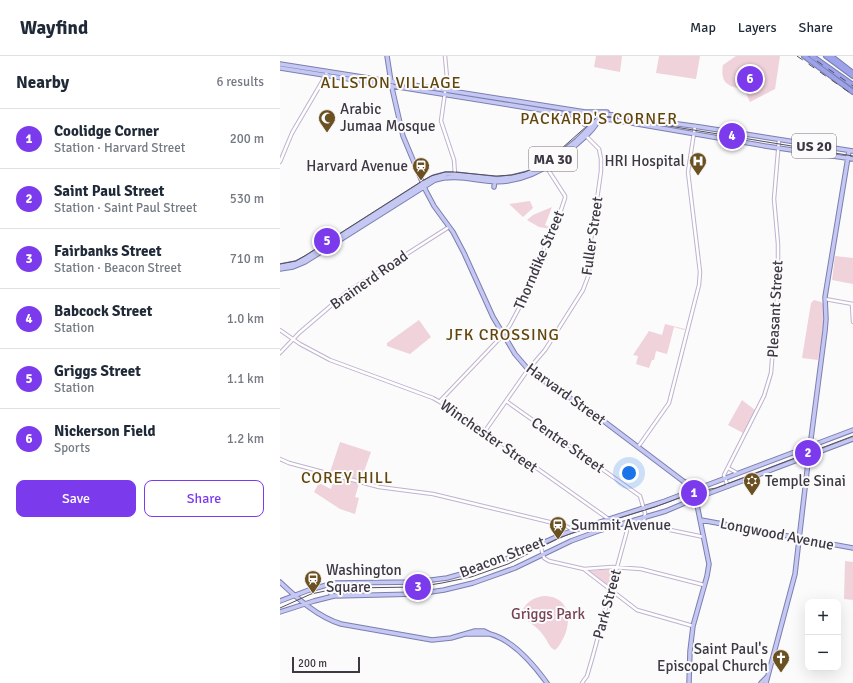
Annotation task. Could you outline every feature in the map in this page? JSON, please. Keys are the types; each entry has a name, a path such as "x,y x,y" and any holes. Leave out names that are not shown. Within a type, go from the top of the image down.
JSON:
{"highway":[{"path":"804,56 853,92"},
{"path":"812,56 853,85"},
{"path":"826,56 853,76"},
{"path":"831,56 853,73"}],"main road":[{"path":"387,56 403,136 431,202 449,227"},
{"name":"US 20","path":"280,64 392,86 445,92 588,113 604,112 851,151"},
{"name":"US 20","path":"280,68 391,81 583,116 853,159"},
{"path":"588,113 599,118 606,114 616,114"},
{"path":"583,116 584,124"},
{"name":"MA 30","path":"455,176 478,180 495,180 520,176 544,166 570,146 599,118"},
{"name":"MA 30","path":"280,269 293,267 306,262 437,176 455,176 510,181 529,176 546,168 586,136 597,124 599,118"},
{"path":"766,683 794,580 808,457 825,331 825,300 848,158 851,151"},
{"path":"477,185 478,180"},
{"path":"494,187 495,180"},
{"path":"510,181 510,186"},
{"name":"MA 30","path":"280,266 292,264 306,258 423,185"},
{"name":"Harvard Street","path":"449,227 503,335 516,356 546,384 591,412 683,481 692,490 696,498 709,564 693,626 690,651 689,683"},
{"name":"Beacon Street","path":"280,601 334,583 399,583 424,581 447,578 476,570 494,564 573,530 644,508 853,430"},
{"name":"Beacon Street","path":"280,612 334,596 409,594 444,590 473,584 515,568 576,539 668,510 853,439"},
{"name":"Longwood Avenue","path":"701,520 853,548"},
{"path":"280,582 319,614 332,620 364,628 432,640 451,638 467,634 472,631 480,631 490,634 504,640 518,651 537,670 547,683"},
{"path":"334,583 330,586 331,593 334,596"},
{"path":"761,683 768,676"}],"street":[{"path":"445,56 447,76 441,121 454,160 455,176"},
{"path":"280,162 294,128 327,73"},
{"path":"638,447 669,403 699,285 700,272 688,181 688,166 695,126"},
{"name":"Fuller Street","path":"485,431 529,369 545,350 583,290 589,274 589,245 592,235 601,171 601,157 597,147 586,136"},
{"name":"Pleasant Street","path":"724,478 724,475 764,396 771,374 778,285 778,244 774,203 779,140"},
{"name":"Thorndike Street","path":"440,401 503,335 510,325 526,293 547,241 556,225 565,196 546,168"},
{"name":"Brainerd Road","path":"280,353 293,339 347,292 449,227"},
{"path":"825,300 853,304 853,322"},
{"name":"Winchester Street","path":"280,330 306,347 330,360 440,401 618,525"},
{"name":"Centre Street","path":"506,401 640,496 644,508"},
{"path":"280,459 289,463 380,487 433,494 567,526 573,530"},
{"path":"728,468 737,473"},
{"path":"724,478 730,486"},
{"path":"644,508 646,525 701,538 704,537"},
{"name":"Park Street","path":"582,683 587,676 611,591 628,527 627,523"},
{"path":"562,525 565,528 565,533"},
{"path":"540,544 545,559 551,562 584,569 617,567 646,570 704,585"},
{"path":"584,569 637,610 693,626"}],"green space":[{"path":"596,56 622,56 620,72 594,67"},
{"path":"659,56 700,56 696,79 656,73"},
{"path":"736,56 780,56 775,89 750,102 744,89 734,87 726,83 722,71 723,65"},
{"path":"530,201 533,208 523,217 509,204"},
{"path":"552,207 545,225 549,227 552,226 551,229 539,227 527,220 533,215"},
{"path":"835,256 853,258 853,284 832,280"},
{"path":"814,300 823,304 824,325 818,360 802,358 811,303"},
{"path":"419,320 431,337 410,354 387,346 387,343"},
{"path":"665,324 685,329 674,327 667,354 656,351 654,360 652,360 649,368 636,364 638,356 633,355 649,331 662,335"},
{"path":"742,400 755,410 743,433 728,425"},
{"path":"340,442 371,452 361,480 330,472"},
{"path":"334,477 359,484 355,497 359,498 355,514 340,509 314,492 319,483 331,489"},
{"path":"845,561 853,562 853,600 844,599"},
{"path":"615,570 610,587 590,571"},
{"name":"Griggs Park","path":"545,596 553,597 559,600 564,605 568,616 568,623 564,637 555,650 551,647 541,632 521,615 524,607 530,601"}],"tram line":[{"path":"280,264 296,261 431,176 445,172 496,176 525,172 552,157 597,117 626,119 853,156"},
{"path":"280,608 311,594 330,590 348,588 417,587 471,577 508,564 557,539 580,530 655,507 695,492 716,488 853,436"}],"railway":[{"path":"797,56 853,95"},
{"path":"817,61 853,86"}],"place":[{"name":"Nickerson Field","path":"750,79"},
{"name":"Arabic Jumaa Mosque","path":"327,133"},
{"name":"Babcock Street","path":"732,136"},
{"name":"HRI Hospital","path":"698,176"},
{"name":"Harvard Avenue","path":"421,181"},
{"name":"Griggs Street","path":"327,241"},
{"name":"Saint Paul Street","path":"808,453"},
{"name":"Coolidge Corner","path":"694,493"},
{"name":"Temple Sinai","path":"752,496"},
{"name":"Summit Avenue","path":"558,540"},
{"name":"Fairbanks Street","path":"418,587"},
{"name":"Washington Square","path":"313,594"},
{"name":"Saint Paul's Episcopal Church","path":"781,673"}],"district":[{"name":"ALLSTON VILLAGE","path":"391,83"},
{"name":"PACKARD'S CORNER","path":"599,119"},
{"name":"JFK CROSSING","path":"503,335"},
{"name":"COREY HILL","path":"347,478"}]}
